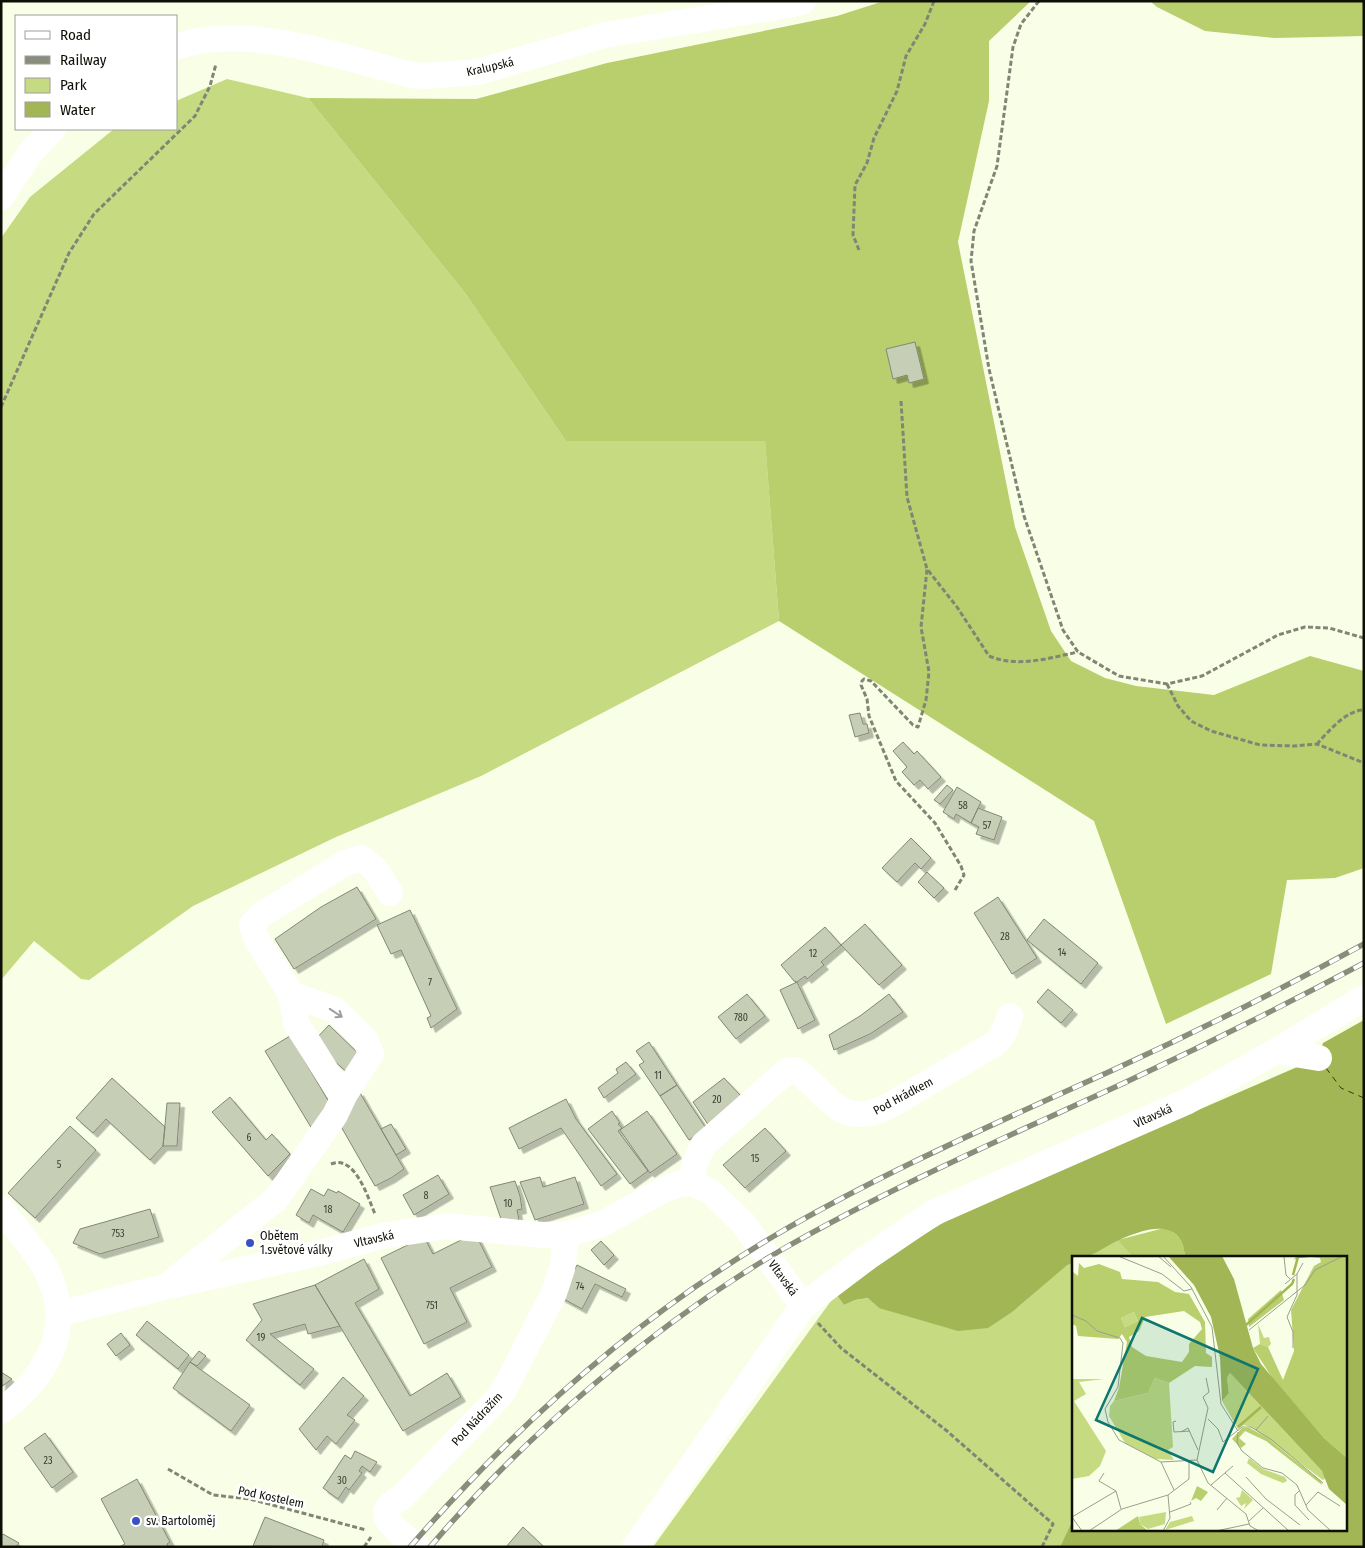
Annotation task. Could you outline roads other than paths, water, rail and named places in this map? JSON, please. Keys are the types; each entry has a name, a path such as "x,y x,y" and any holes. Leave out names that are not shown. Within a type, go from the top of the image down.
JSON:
{"street":[{"name":"Kralupská","path":"178,47 206,40 222,39 283,42 411,75 426,76 478,72 605,35 785,6 803,1"},
{"path":"1,197 31,152 52,130"},
{"path":"346,1096 338,1090 296,1023 291,994 257,940 252,925 261,915 337,869 361,858 375,869 390,892"},
{"name":"Vltavská","path":"168,1286 276,1199 346,1096 371,1054 365,1039 335,1010 291,994"},
{"name":"Vltavská","path":"58,1314 168,1286 322,1252 382,1236 447,1226 543,1235 567,1234 602,1224 666,1189 678,1184 691,1183 710,1191 743,1223 803,1306 868,1257 933,1214 1188,1101 1364,998"},
{"name":"Pod Hrádkem","path":"691,1183 698,1154 703,1145 787,1071 796,1070 830,1102 852,1114 873,1114 996,1042 1004,1032 1010,1016"},
{"path":"1276,1051 1318,1058"},
{"path":"1,1209 9,1233 44,1266 57,1298 58,1314 58,1331 47,1363 31,1384 1,1411"},
{"name":"Pod Nádražím","path":"417,1547 389,1523 385,1514 386,1510 430,1468 498,1398 505,1388 554,1293 562,1270 567,1234"},
{"path":"635,1547 803,1306"}],"water":[{"path":"1364,1020 1364,1547 1060,1547 1072,1521 1072,1530 1348,1530 1348,1256 1185,1256 1182,1244 1177,1235 1169,1230 1149,1230 1113,1243 1089,1256 1072,1256 1072,1263 1012,1312 988,1328 958,1331 879,1308 868,1298 855,1300 844,1305 836,1294 889,1256 954,1216 1318,1058 1323,1043"}],"railway":[{"path":"410,1547 450,1502 535,1417 626,1339 674,1302 723,1268 774,1236 857,1190 984,1128 1208,1025 1364,944"},
{"path":"430,1547 508,1463 594,1384 640,1346 687,1311 735,1279 783,1249 867,1204 952,1162 1185,1054 1364,963"}],"place":[{"name":"Obětem 1.světové války","path":"250,1243"},
{"name":"sv. Bartoloměj","path":"136,1521"}]}
